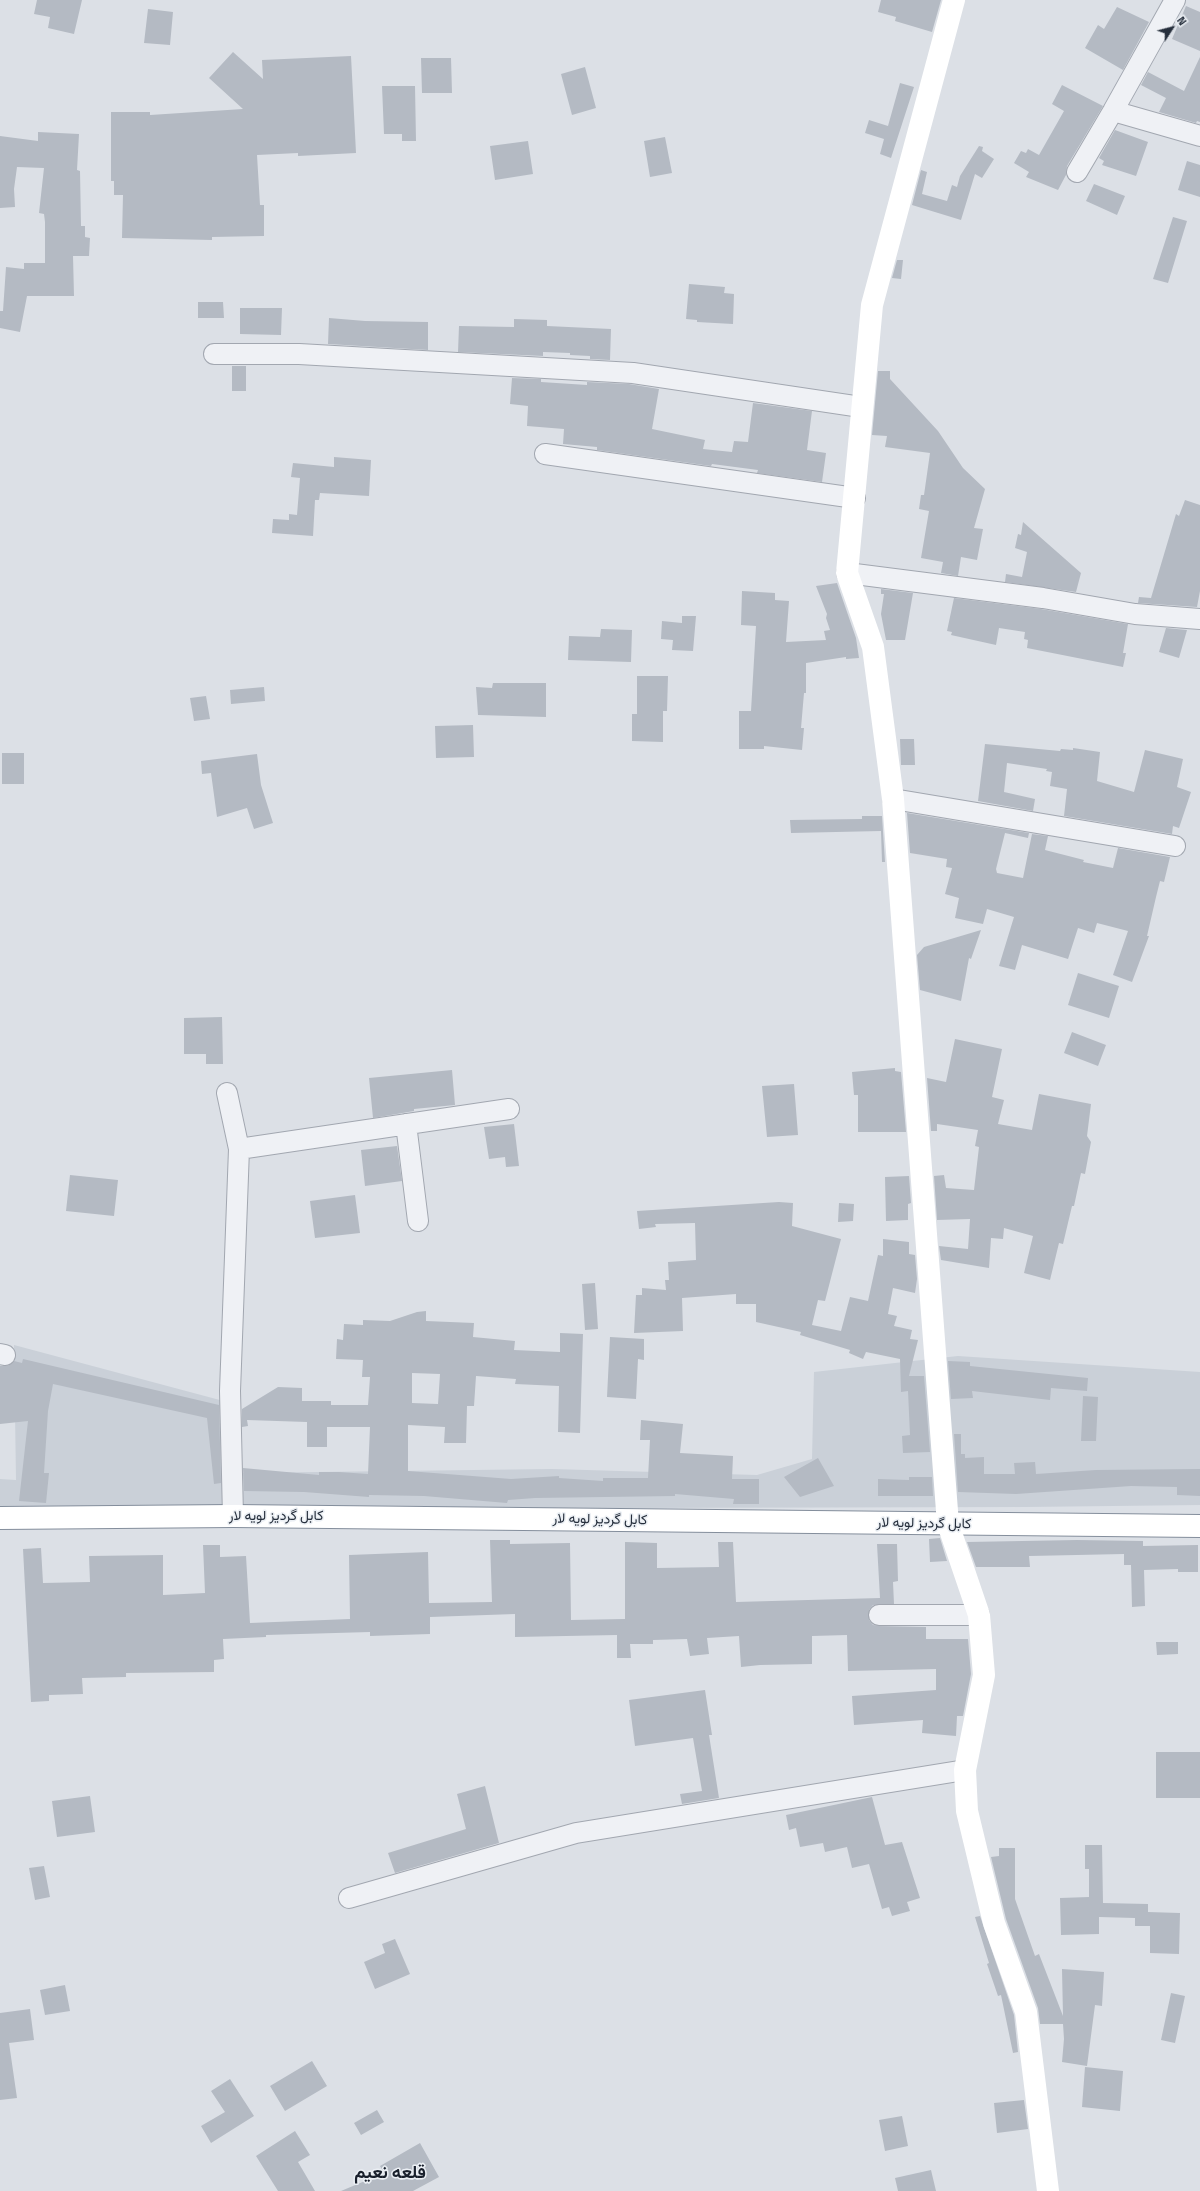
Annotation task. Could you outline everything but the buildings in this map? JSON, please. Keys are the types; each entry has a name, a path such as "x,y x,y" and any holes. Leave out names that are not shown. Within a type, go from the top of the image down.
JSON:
{"main road":[{"path":"954,0 872,305 861,407 855,498 847,573 874,647 893,799 948,1524 979,1616 984,1675 965,1770 967,1811 994,1923 1026,2012 1048,2191"},
{"name":"کابل گردیز لویه لار","path":"0,1518 233,1516 1200,1526"}],"street":[{"path":"1077,172 1175,0"},
{"path":"1113,111 1200,136"},
{"path":"214,354 299,354 633,373 861,407"},
{"path":"545,454 855,498"},
{"path":"847,573 1043,598 1135,614 1200,619"},
{"path":"893,799 1175,846"},
{"path":"227,1093 239,1149 230,1391 233,1516"},
{"path":"239,1149 509,1109"},
{"path":"406,1124 418,1221"},
{"path":"879,1615 979,1616"},
{"path":"349,1898 576,1833 965,1770"}],"shaded area":[{"path":"14,1345 231,1403 239,1473 552,1469 757,1475 812,1459 814,1372 958,1356 1200,1372 1200,1505 1026,1507 205,1509 0,1514 0,1479 16,1480"}],"district":[{"name":"قلعه نعيم","path":"390,2174"}]}
